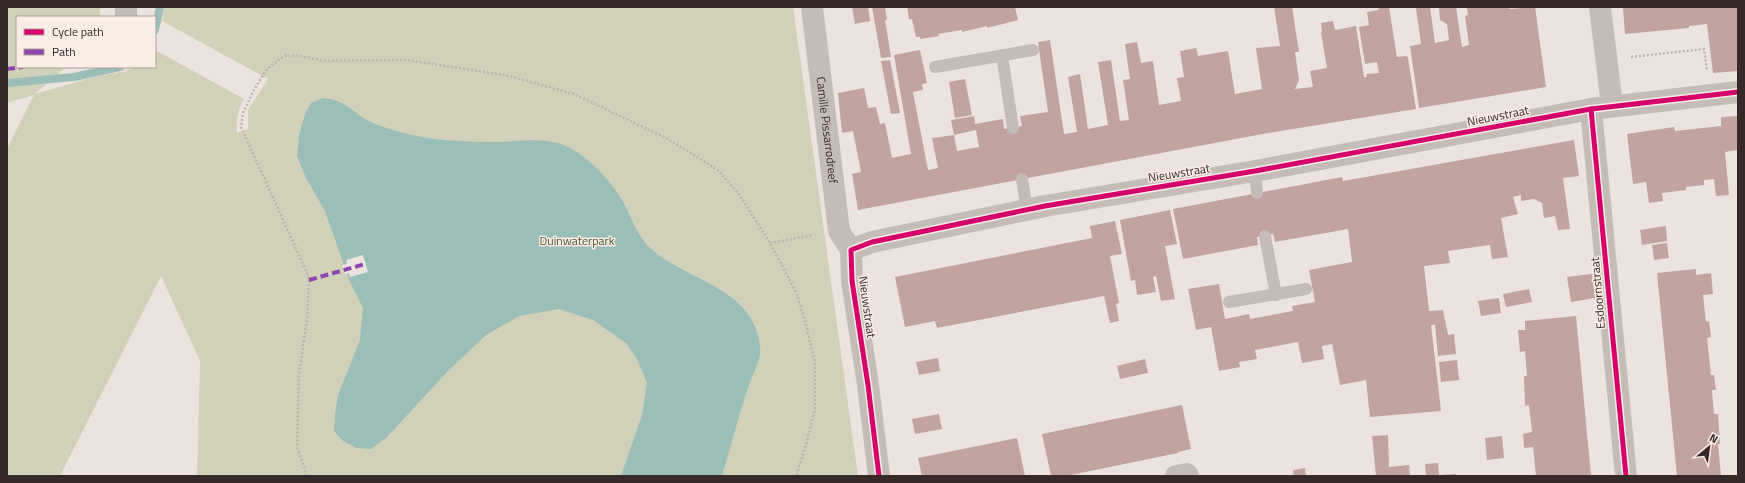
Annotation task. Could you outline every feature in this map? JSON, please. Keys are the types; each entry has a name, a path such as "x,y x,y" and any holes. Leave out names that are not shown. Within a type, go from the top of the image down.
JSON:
{"street":[{"name":"Camille Pissarrodreef","path":"812,7 839,230 851,250"},
{"path":"1600,7 1612,106"},
{"name":"Nieuwstraat","path":"879,476 868,385 852,281 851,250 872,242 1045,206 1255,171 1591,109 1738,92"},
{"name":"Esdoornstraat","path":"1591,109 1626,476"},
{"path":"1176,476 1187,474 1188,476"}],"lane":[{"path":"935,67 1033,50"},
{"path":"1002,55 1013,128"},
{"path":"1255,171 1257,193"},
{"path":"1022,179 1027,210"},
{"path":"1265,236 1276,295"},
{"path":"1229,302 1306,289"}],"path":[{"path":"1606,59 1704,49 1709,95"},
{"path":"307,476 297,446 299,373 307,320 307,273 242,127 245,108 267,69 284,56 297,55 325,60 406,60 505,75 574,94 668,138 718,170 739,194 770,242 796,294 806,325 815,363 815,409 807,442 796,476"},
{"path":"770,242 839,230"}],"green space":[{"name":"Duinwaterpark","path":"7,7 100,7 100,16 16,16 16,68 65,68 35,94 94,77 126,71 133,68 156,68 156,51 244,99 238,115 237,133 248,129 248,110 268,79 162,21 164,7 793,7 858,476 197,476 200,361 161,276 60,476 7,476 7,149 34,95 7,103"}],"water":[{"path":"323,98 343,103 367,120 378,125 422,137 475,142 538,140 554,142 571,148 599,170 621,198 639,234 650,248 664,259 716,287 732,298 745,310 755,326 760,346 760,357 744,399 722,476 621,476 642,415 647,383 637,359 626,343 593,320 559,309 519,316 486,335 447,372 386,438 371,449 357,448 343,441 334,431 335,414 338,395 360,340 363,308 350,282 325,211 306,178 297,156 299,135 305,114 311,103"}],"pier":[{"path":"363,255 368,272 350,277 349,273 345,274 342,265 347,264 346,260"}],"building":[{"path":"852,7 868,7 870,21 855,24"},
{"path":"872,7 885,7 887,20 885,20 891,57 881,58"},
{"path":"907,7 1015,7 1018,20 987,28 987,26 962,32 962,30 920,39 920,37 916,37 912,19 909,19"},
{"path":"1274,7 1292,7 1299,52 1295,52 1299,80 1295,89 1313,87 1310,71 1327,68 1321,23 1333,21 1335,30 1356,26 1364,77 1367,77 1366,74 1379,73 1377,62 1365,64 1359,27 1369,25 1367,12 1379,10 1378,7 1389,7 1397,57 1407,56 1408,58 1416,109 1268,133 858,210 852,174 861,172 853,131 842,133 838,93 864,88 868,108 876,107 880,124 885,123 892,158 911,154 894,55 920,50 927,83 922,84 923,90 913,92 928,170 938,168 932,138 954,135 951,120 974,116 975,124 1003,119 1004,129 1022,126 1020,116 1048,112 1038,42 1050,40 1064,134 1077,132 1068,77 1080,74 1088,129 1108,125 1098,62 1111,60 1120,121 1129,120 1123,80 1130,79 1125,44 1137,42 1141,63 1153,61 1159,105 1181,101 1177,78 1184,77 1180,51 1196,48 1198,56 1228,51 1235,94 1262,89 1256,48 1280,46","holes":["976,130 979,147 957,151 954,135"]},
{"path":"1430,7 1435,43 1449,40 1447,24 1440,20 1439,7 1456,7 1462,47 1469,45 1465,16 1468,15 1467,7 1509,7 1509,9 1535,7 1546,87 1419,108 1410,46 1421,44 1416,8"},
{"path":"1623,7 1738,7 1738,71 1713,73 1707,24 1689,26 1689,28 1625,34"},
{"path":"890,60 900,113 891,114 881,61"},
{"path":"965,79 972,115 955,118 949,82"},
{"path":"1738,116 1738,150 1725,152 1729,195 1716,196 1714,179 1704,180 1704,185 1686,187 1686,190 1662,193 1663,201 1649,203 1646,182 1633,184 1627,134 1674,127 1675,131 1721,126 1721,117"},
{"path":"1574,140 1579,176 1563,178 1570,229 1558,230 1555,216 1544,218 1542,203 1534,199 1521,201 1521,195 1513,197 1518,214 1501,218 1508,257 1492,259 1490,245 1448,251 1450,263 1424,266 1429,311 1443,310 1448,335 1454,334 1456,354 1438,356 1435,325 1431,325 1441,411 1370,417 1366,380 1340,385 1332,344 1322,346 1324,359 1302,363 1298,342 1255,350 1257,359 1239,362 1240,367 1219,371 1211,327 1196,330 1188,289 1219,284 1225,319 1249,314 1250,319 1293,311 1292,306 1315,302 1309,270 1352,262 1348,229 1275,242 1273,234 1257,237 1258,245 1183,259 1173,209 1342,177 1343,181"},
{"path":"1170,210 1177,244 1165,246 1175,299 1161,301 1156,276 1153,277 1156,292 1137,295 1135,280 1131,281 1120,220"},
{"path":"1115,221 1122,254 1110,256 1119,303 1116,304 1119,321 1110,323 1104,296 937,328 935,321 905,327 895,277 1092,238 1090,226"},
{"path":"1666,226 1667,241 1642,245 1640,230"},
{"path":"1667,243 1669,258 1654,260 1652,245"},
{"path":"1696,269 1696,275 1711,273 1713,294 1703,295 1706,322 1709,321 1711,337 1707,338 1711,375 1714,375 1716,390 1712,390 1714,414 1718,414 1720,444 1718,444 1721,476 1677,476 1657,273"},
{"path":"1592,274 1595,298 1571,302 1567,277"},
{"path":"1529,289 1532,302 1506,307 1503,294"},
{"path":"1499,298 1501,313 1481,316 1478,301"},
{"path":"1576,316 1591,476 1536,476 1533,447 1524,448 1523,434 1532,432 1529,405 1525,406 1524,376 1527,376 1525,351 1520,352 1518,330 1525,330 1525,321"},
{"path":"938,358 940,371 919,375 916,362"},
{"path":"1145,359 1148,373 1120,379 1117,366"},
{"path":"1457,360 1459,380 1441,382 1439,362"},
{"path":"1182,405 1191,449 1066,476 1051,476 1042,434"},
{"path":"939,414 942,429 915,434 912,419"},
{"path":"1388,435 1389,467 1409,465 1410,476 1376,476 1372,436"},
{"path":"1502,436 1504,458 1487,460 1485,438"},
{"path":"1017,438 1025,476 922,476 918,458"},
{"path":"1438,463 1439,476 1426,476 1425,464"},
{"path":"1305,468 1306,476 1294,476 1293,470"},
{"path":"1456,474 1457,476 1440,476 1440,475"}],"waterway":[{"path":"156,25 160,7"},
{"path":"7,83 74,77 115,68"}],"marked path":[{"path":"7,69 16,68"},
{"path":"309,280 365,264"}],"cycle path":[{"path":"879,476 868,385 852,281 851,250 872,242 1045,206 1255,171 1591,109 1738,92"},
{"path":"1591,109 1626,476"}]}
